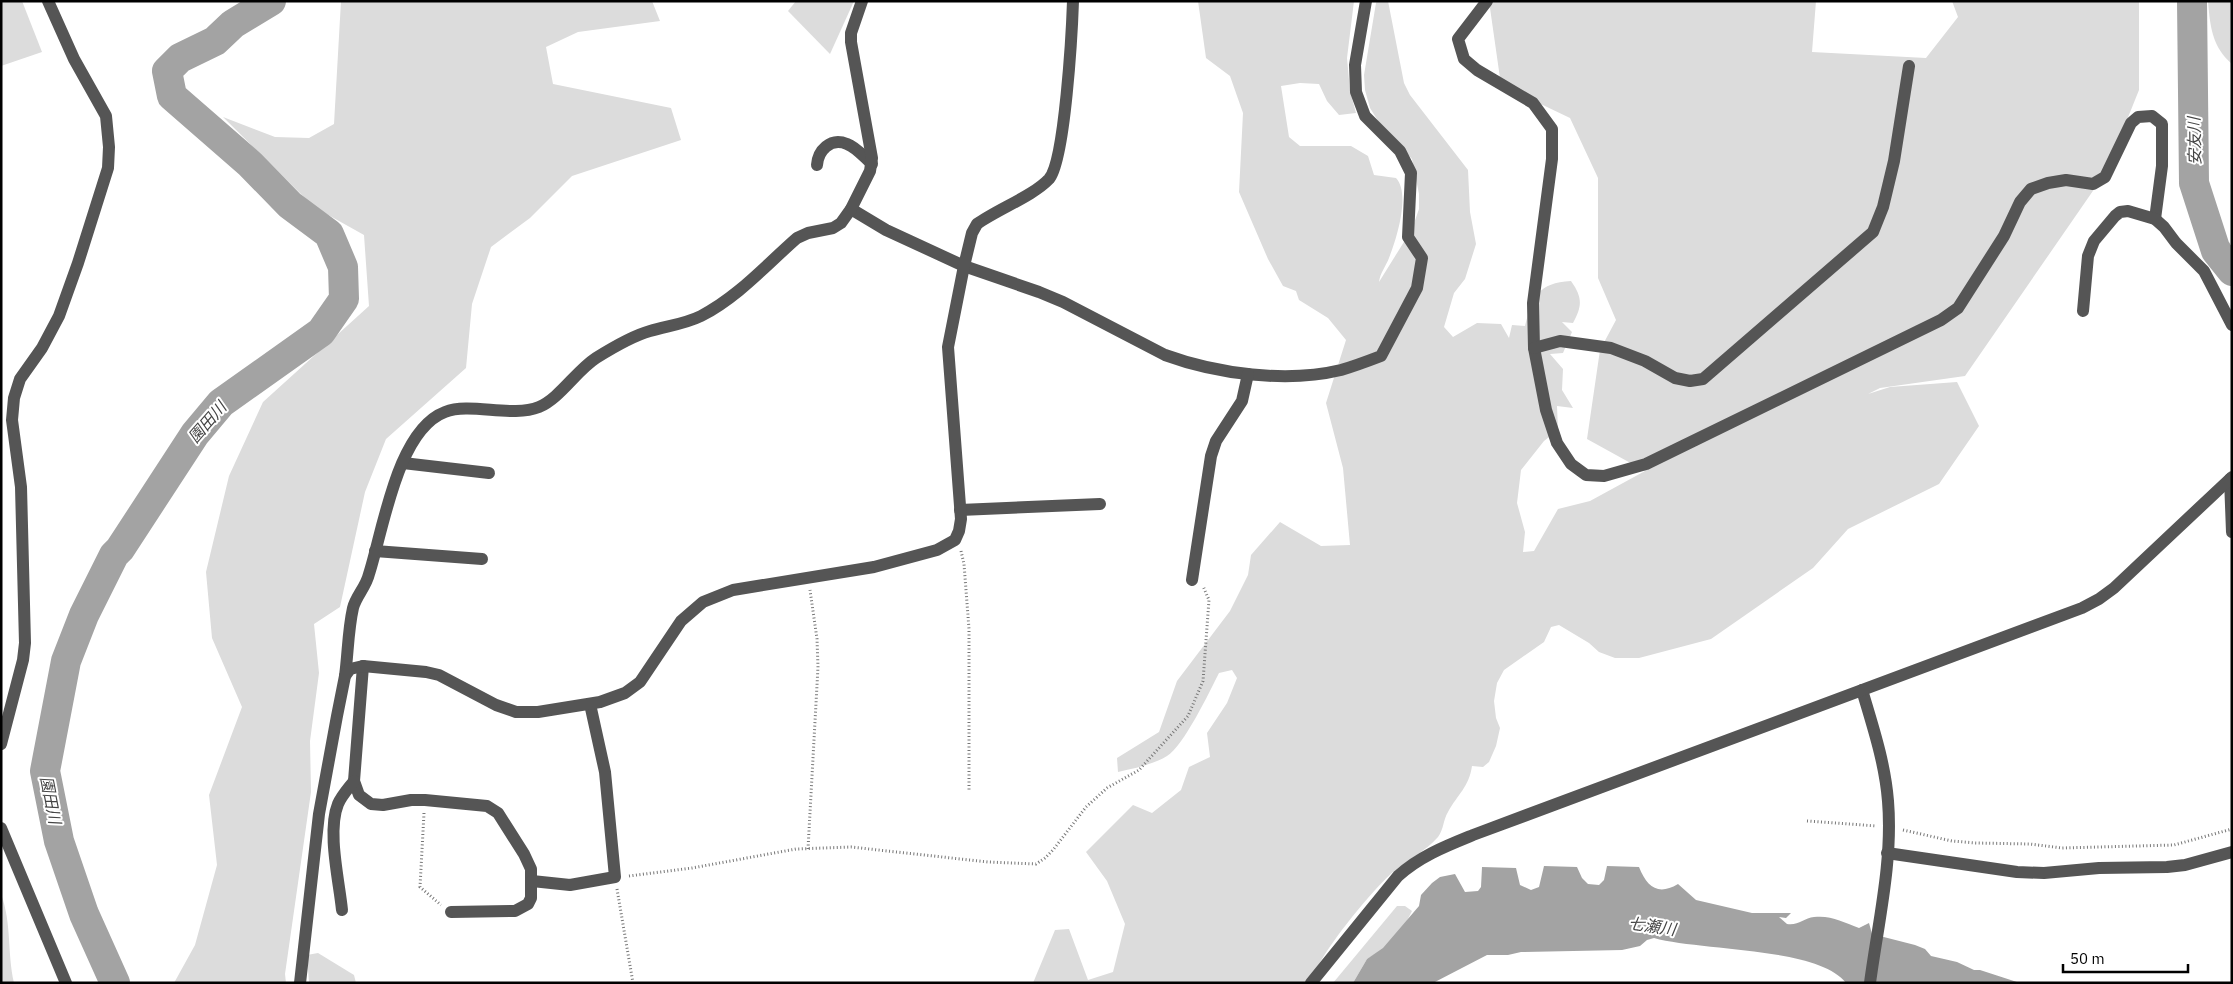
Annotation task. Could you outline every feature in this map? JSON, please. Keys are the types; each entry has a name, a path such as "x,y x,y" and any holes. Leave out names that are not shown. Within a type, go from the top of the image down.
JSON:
{"street":[{"path":"1,744 23,660 26,618 20,469 12,420 14,398 20,380 42,348 62,307 78,264 108,168 109,147 106,116 74,59 48,1"},
{"path":"300,983 319,814 345,676 353,610 368,578 385,510 402,463 413,442 423,429 444,412 452,410 521,410 540,406 591,361 648,332 701,316 742,288 797,238 808,233 837,226 851,210 872,164 850,42 851,33 862,1"},
{"path":"345,676 350,669 363,666 426,672 439,676 496,705 516,712 538,712 590,704 616,697 640,682 681,621 703,602 733,590 890,563 937,550 955,540 960,525 960,510 948,347 964,266 972,233 978,224 1040,186 1053,174 1058,157 1071,56 1073,1"},
{"path":"851,210 886,230 964,266 1063,302 1174,358 1248,374 1318,374 1342,370 1382,356 1417,288 1422,258 1408,237 1411,174 1400,151 1365,116 1356,92 1355,65 1366,1"},
{"path":"1487,1 1458,39 1464,59 1476,70 1533,103 1552,129 1552,159 1532,303 1534,348 1546,410 1557,443 1571,464 1586,476 1604,476 1646,464 1941,320 1958,308 2004,236 2020,202 2031,189 2048,183 2066,180 2094,184 2105,177 2131,123 2138,117 2152,116 2162,124 2162,166 2155,220"},
{"path":"1534,348 1560,341 1611,348 1645,361 1674,378 1690,381 1703,379 1873,232 1883,207 1894,161 1909,66"},
{"path":"817,166 821,150 828,145 843,143 860,153 872,164"},
{"path":"2083,311 2088,256 2094,241 2120,212 2134,213 2155,220 2204,271 2232,325"},
{"path":"1192,580 1211,456 1216,441 1242,401 1248,374"},
{"path":"402,463 489,473"},
{"path":"2231,478 2232,532"},
{"path":"1311,983 1398,876 1424,856 1473,835 2082,608 2114,588 2231,478"},
{"path":"960,510 1100,504"},
{"path":"375,551 482,559"},
{"path":"363,666 354,781 359,795 371,804 383,805 411,800 425,800 482,805 495,810 524,854 531,869 532,898 528,904 520,909 451,912"},
{"path":"1862,690 1884,769 1889,816 1887,859 1870,983"},
{"path":"532,881 570,885 615,878 605,772 590,704"},
{"path":"342,910 334,847 334,821 338,805 354,781"},
{"path":"1,828 66,983"},
{"path":"1887,859 2044,873 2099,868 2167,867 2184,865 2232,852"}],"path":[{"path":"955,540 962,554 964,564 969,629 969,792"},
{"path":"808,577 817,639 818,667 808,849"},
{"path":"632,983 615,878 692,868 808,849 851,848 1026,865 1036,864 1045,858 1086,807 1107,788 1139,770 1188,716 1202,681 1209,600 1202,583 1192,580"},
{"path":"425,800 420,886 451,912"},
{"path":"1806,821 1879,826"},
{"path":"1898,829 1960,842 2002,842 2062,848 2174,844 2232,829"}],"shaded area":[{"path":"1,1 22,1 42,52 1,66"},
{"path":"341,1 652,1 660,21 578,32 546,47 553,84 671,108 681,140 572,176 530,218 491,247 472,304 466,368 386,439 365,492 340,607 314,624 319,673 310,741 311,792 285,974 286,983 174,983 195,945 217,865 209,795 242,707 212,638 206,572 229,476 263,402 369,306 364,235 314,207 223,117 275,137 309,138 334,124"},
{"path":"796,1 854,1 830,54 788,11"},
{"path":"1198,1 1354,1 1347,58 1350,91 1356,113 1339,115 1327,101 1319,84 1300,83 1281,86 1289,137 1300,146 1351,146 1368,156 1374,175 1396,178 1400,185 1402,195 1401,217 1392,250 1379,282 1412,229 1419,209 1419,194 1412,159 1380,124 1370,108 1365,90 1364,75 1376,3 1377,1 1388,1 1404,83 1410,95 1468,170 1470,212 1476,244 1465,279 1454,293 1444,327 1453,337 1477,323 1501,324 1509,338 1512,325 1525,326 1534,299 1544,288 1560,282 1571,281 1578,292 1580,302 1573,323 1562,322 1572,332 1563,353 1550,354 1563,369 1562,390 1573,408 1557,406 1558,430 1544,441 1521,470 1517,503 1525,532 1523,552 1534,551 1558,509 1590,501 1645,471 1587,439 1600,350 1616,320 1598,278 1598,178 1570,118 1501,85 1489,1 1816,1 1812,52 1926,58 1958,17 1952,1 2139,1 2139,90 2106,172 1965,376 1880,388 1868,394 1890,387 1957,382 1979,426 1939,484 1848,529 1813,568 1711,639 1639,658 1615,658 1599,652 1589,643 1559,625 1551,627 1544,642 1504,670 1497,683 1494,701 1496,718 1500,728 1496,746 1489,762 1483,767 1472,766 1468,780 1446,815 1438,837 1428,847 1393,872 1372,893 1323,958 1311,983 1033,983 1055,930 1069,929 1088,980 1113,972 1125,924 1107,881 1086,852 1133,805 1152,813 1181,790 1189,767 1210,757 1207,733 1227,703 1237,678 1232,670 1219,673 1188,731 1181,742 1167,756 1137,768 1118,772 1117,758 1159,732 1177,681 1230,611 1248,575 1251,555 1280,522 1321,546 1350,545 1343,468 1326,403 1346,340 1328,318 1299,300 1296,291 1283,286 1268,259 1239,192 1243,113 1230,76 1206,58"},
{"path":"2208,1 2232,1 2232,64 2220,51 2213,36"},
{"path":"1,894 7,916 14,983 1,983"},
{"path":"1397,906 1405,906 1412,911 1396,942 1367,959 1353,983 1333,983"},
{"path":"318,953 354,975 356,983 309,983 307,955"}],"water":[{"path":"2229,242 2232,248 2232,286 2210,253"},
{"name":"七瀬川","path":"1544,866 1577,867 1582,878 1588,884 1599,885 1604,880 1607,866 1639,867 1646,880 1659,889 1671,888 1678,884 1696,900 1752,913 1791,913 1786,918 1779,917 1787,924 1820,917 1837,919 1859,928 1869,923 1872,934 1915,945 1925,949 1931,956 1957,962 1974,970 1980,970 2020,983 1846,983 1832,971 1786,956 1654,938 1647,940 1640,946 1622,950 1521,952 1508,955 1487,955 1433,983 1353,983 1367,959 1383,948 1419,906 1421,895 1440,877 1455,874 1465,892 1478,891 1481,887 1482,867 1516,868 1520,885 1531,890 1539,887"}],"waterway":[{"name":"園田川","path":"115,983 84,914 59,841 45,771 66,661 84,615 114,555 120,549 195,434 221,403 321,332 344,299 343,267 329,234 290,205 250,164 172,96 167,71 180,58 215,41 233,24 271,1"},
{"name":"安友川","path":"2192,1 2194,183 2216,251 2232,271"}]}
